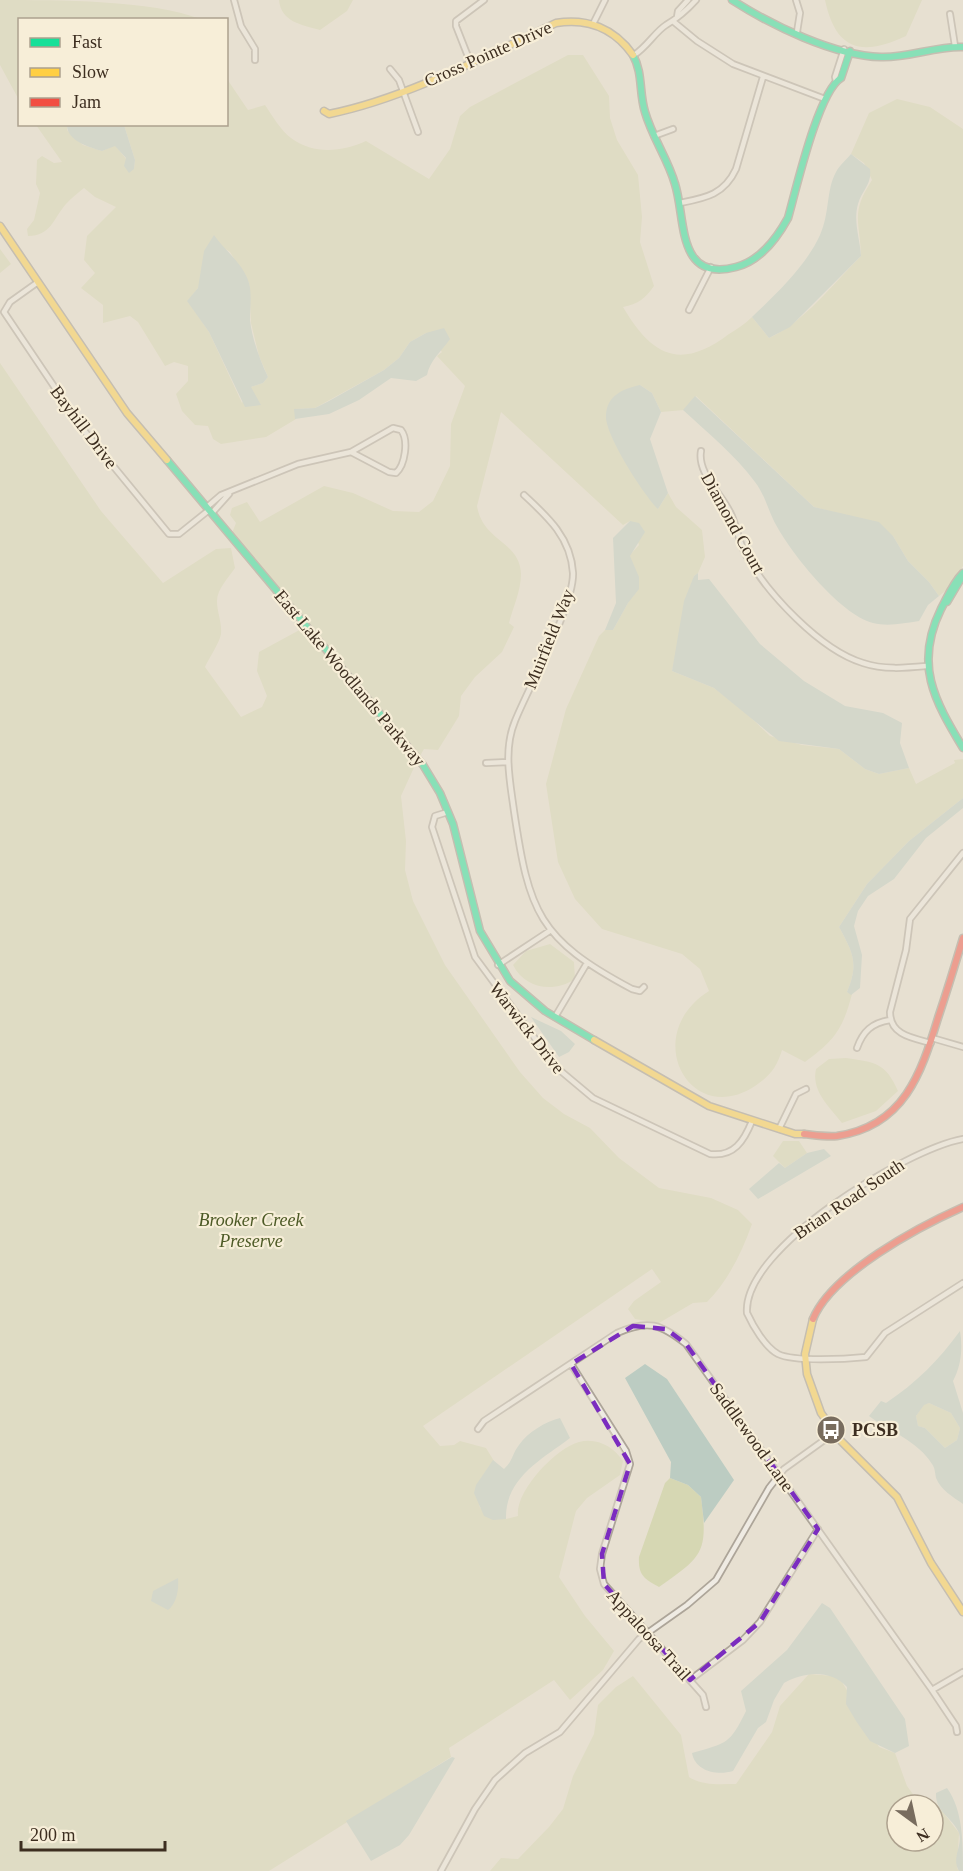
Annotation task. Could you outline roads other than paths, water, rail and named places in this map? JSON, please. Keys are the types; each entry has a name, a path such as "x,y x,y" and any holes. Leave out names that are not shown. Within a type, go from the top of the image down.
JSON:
{"street":[{"path":"234,0 241,27 255,49 255,60"},
{"path":"471,64 455,24 458,16 484,0"},
{"path":"593,24 605,0"},
{"path":"676,19 678,11 688,0"},
{"path":"634,56 646,48 666,25 696,0"},
{"path":"732,0 764,19 797,32 847,50 881,57 955,46 963,47"},
{"path":"796,0 801,21 797,32"},
{"path":"950,14 955,46"},
{"path":"676,19 721,57 763,77 825,99"},
{"name":"Cross Pointe Drive","path":"324,111 329,114 338,112 403,90 471,64 556,23 577,21 593,24 615,35 634,56 640,73 643,108 680,203 685,243 695,257 711,267"},
{"path":"689,310 711,267 729,269 744,266 769,248 781,232 825,99 836,81 841,78 847,50"},
{"path":"390,69 396,75 403,90 418,132"},
{"path":"680,203 713,195 729,182 736,169 763,77"},
{"path":"654,136 673,129"},
{"name":"East Lake Woodlands Parkway","path":"0,226 127,413 417,757 448,812 460,849 480,932 498,965 523,994 555,1017 690,1097 779,1129 809,1137 836,1136 878,1121 895,1109 911,1090 920,1074 963,938"},
{"name":"Bayhill Drive","path":"38,282 10,302 4,312 82,428 170,534 179,534 209,510"},
{"path":"209,510 221,495 229,494 305,462 351,452 393,428 401,430 405,437 403,464 396,473 389,472 351,452"},
{"name":"Diamond Court","path":"701,451 701,466 730,511 745,553 772,590 799,620 833,649 862,663 893,668 927,666"},
{"name":"Muirfield Way","path":"524,495 550,520 564,538 572,564 573,581 569,598 512,729 508,762 527,886 538,912 551,930 587,963 632,989 640,991 644,987"},
{"path":"963,573 941,609 930,633 927,666 935,701 963,748"},
{"path":"486,763 508,762"},
{"name":"Warwick Drive","path":"448,812 435,816 432,827 472,950 489,980 564,1076 593,1098 710,1154 726,1153 738,1146 745,1138 752,1120"},
{"path":"890,1020 906,950 910,919 963,853"},
{"path":"498,965 551,930"},
{"path":"555,1017 587,963"},
{"path":"890,1020 903,1035 963,1047"},
{"path":"857,1048 860,1038 869,1028 890,1020"},
{"path":"779,1129 798,1092 806,1089"},
{"name":"Brian Road South","path":"963,1139 929,1149 903,1161 805,1226 771,1257 749,1296 747,1313 771,1348 778,1354 804,1358 866,1357 885,1333 963,1283"},
{"path":"963,1207 945,1215 843,1279 818,1308 809,1328 804,1358 811,1394 834,1433 852,1453 882,1479 898,1499 931,1563 963,1612"},
{"name":"Saddlewood Lane","path":"478,1429 484,1421 633,1326 650,1324 666,1329 686,1344 932,1690 956,1726 957,1732"},
{"name":"Appaloosa Trail","path":"571,1364 626,1451 630,1464 600,1569 604,1584 703,1695 705,1707"},
{"path":"441,1871 475,1809 495,1780 525,1753 560,1732 620,1658 716,1580 769,1488 779,1475 834,1433"},
{"path":"690,1680 743,1640 760,1622 818,1529"},
{"path":"932,1690 963,1672"}],"place":[{"name":"PCSB","path":"831,1430"}],"park label":[{"name":"Brooker Creek Preserve","path":"251,1230"}]}
